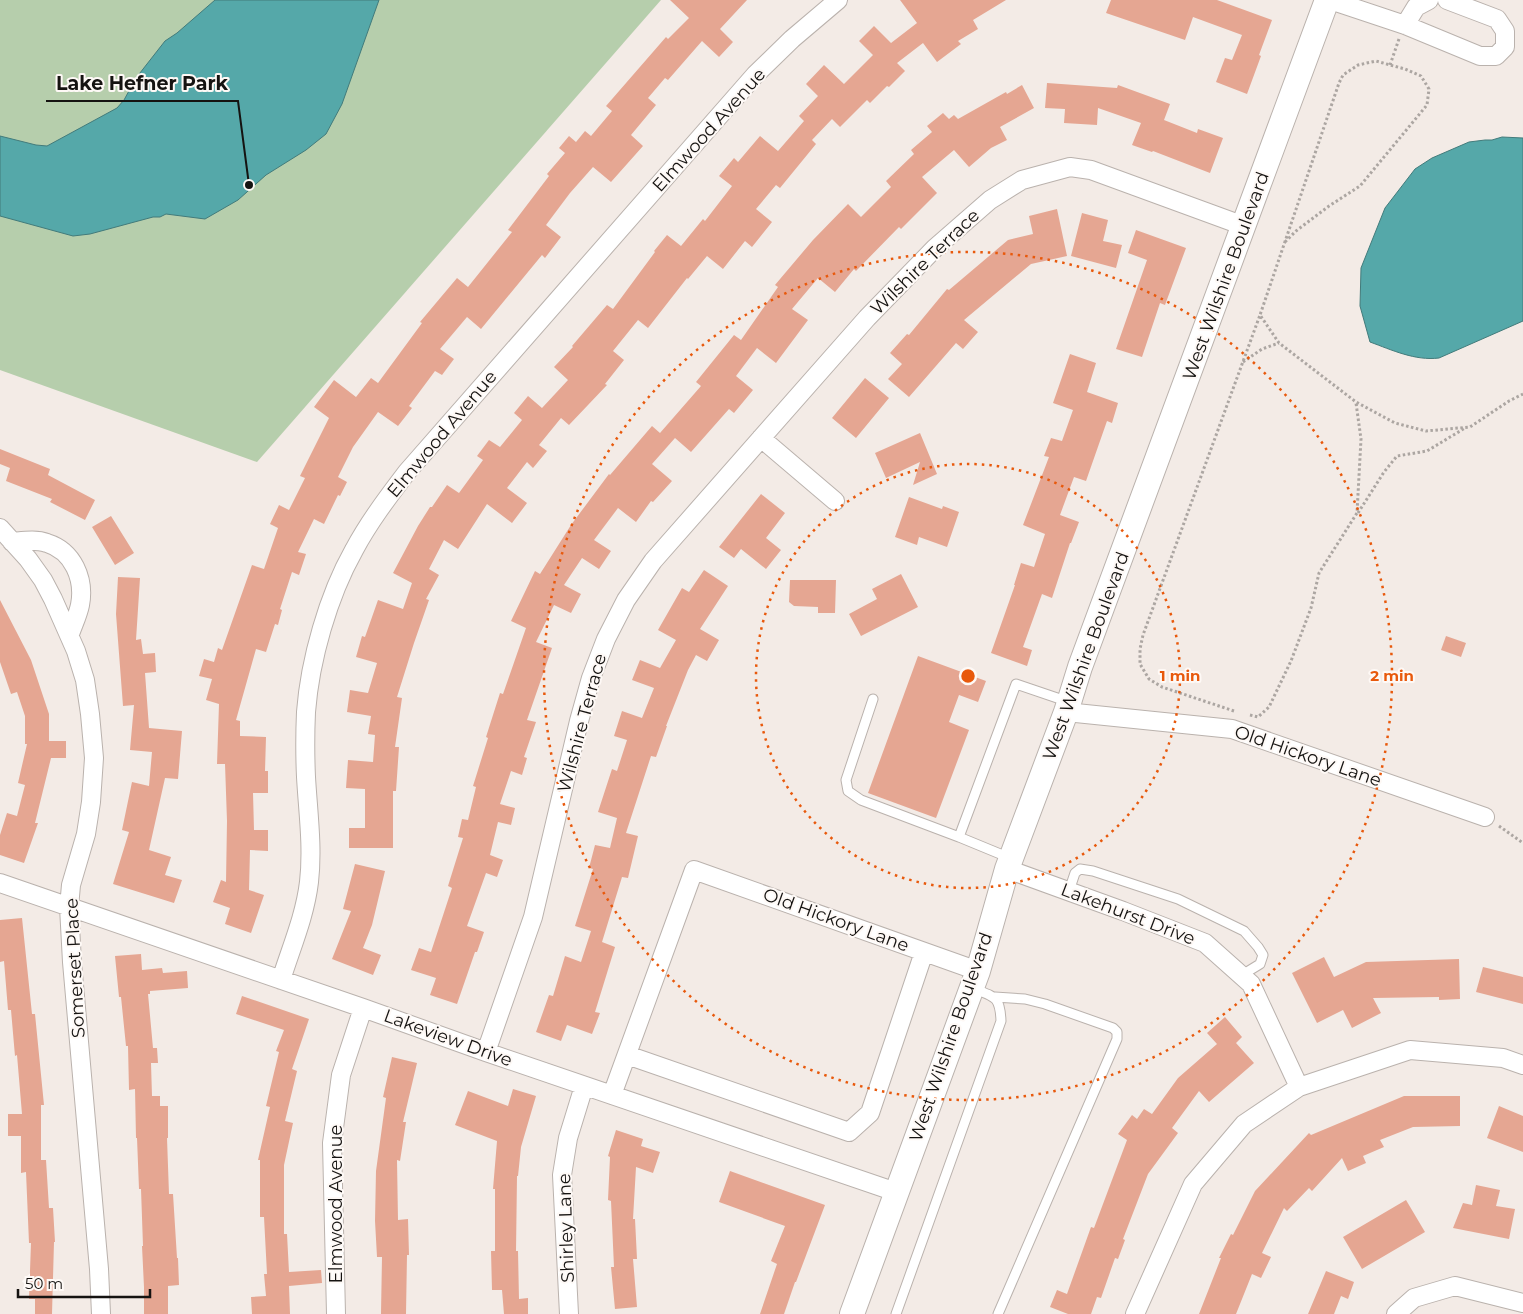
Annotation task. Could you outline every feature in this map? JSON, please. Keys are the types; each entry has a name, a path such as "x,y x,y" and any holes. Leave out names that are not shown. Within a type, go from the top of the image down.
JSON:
{"street":[{"name":"Elmwood Avenue","path":"281,980 302,919 309,883 310,841 305,742 310,676 327,612 353,550 376,514 407,472 749,83 792,39 838,0"},
{"path":"1329,0 1405,26 1480,56 1496,56 1504,47 1505,31 1497,19 1446,0"},
{"name":"West Wilshire Boulevard","path":"852,1314 975,979 1009,863 1068,707 1080,667 1329,0"},
{"path":"1405,26 1416,7 1429,0"},
{"name":"Wilshire Terrace","path":"486,1052 533,917 579,721 591,678 606,639 626,600 653,561 867,318 935,248 990,200 1022,180 1070,167 1091,170 1244,226"},
{"path":"761,438 834,501"},
{"name":"Somerset Place","path":"0,528 28,559 43,580 70,634 85,680 90,714 94,758 91,802 86,834 71,885 69,907 101,1314"},
{"path":"12,542 35,540 48,543 62,551 75,566 79,573 81,586 80,605 70,634"},
{"name":"Old Hickory Lane","path":"1068,707 1232,729 1485,817"},
{"name":"Lakehurst Drive","path":"1009,863 1069,891 1205,943 1251,984 1299,1087"},
{"name":"Old Hickory Lane","path":"627,1055 694,870 924,952 975,979"},
{"name":"Lakeview Drive","path":"0,883 612,1096 896,1192"},
{"path":"612,1096 627,1055 849,1132 870,1113 924,952"},
{"name":"Elmwood Avenue","path":"336,1314 332,1143 341,1074 363,1008"},
{"path":"1135,1314 1193,1184 1244,1124 1299,1087 1410,1050 1503,1058 1523,1065"},
{"name":"Shirley Lane","path":"569,1314 562,1175 568,1138 584,1086"},
{"path":"1396,1314 1414,1298 1455,1286 1523,1303"}],"lane":[{"path":"959,837 1016,684 1068,707"},
{"path":"873,699 846,780 848,791 861,800 959,837 1009,863"},
{"path":"1069,891 1075,873 1080,869 1092,871 1178,899 1244,930 1263,955 1260,964 1242,976"},
{"path":"896,1314 1001,1021 1001,1006 995,997 975,979"},
{"path":"995,997 1025,998 1113,1028 1117,1032 1117,1039 998,1314"}],"path":[{"path":"1390,65 1405,26"},
{"path":"1235,711 1162,688 1149,679 1140,664 1143,635 1243,362 1284,242 1343,74 1358,65 1376,61 1405,69 1421,76 1429,89 1427,105 1360,186 1329,206 1284,242"},
{"path":"1260,314 1279,343 1356,402 1395,423 1426,431 1470,427 1523,394"},
{"path":"1243,362 1262,349 1279,343"},
{"path":"1356,402 1362,439 1357,513"},
{"path":"1244,714 1258,717 1268,707 1291,661 1311,608 1319,573 1384,472 1397,456 1427,451 1467,427"},
{"path":"1485,817 1523,843"}],"green space":[{"path":"0,0 661,0 257,462 0,370"}],"water":[{"path":"215,0 379,0 342,104 326,134 306,150 266,175 238,200 205,219 166,214 90,234 73,236 0,216 0,136 47,146 117,108 124,100 136,78 165,41"},
{"path":"1502,137 1523,138 1523,321 1439,358 1430,359 1412,356 1370,342 1360,306 1361,268 1385,208 1415,169 1432,158 1469,142"}],"building":[{"path":"670,0 747,0 720,29 733,42 719,57 702,41 668,80 665,78 648,98 656,105 631,135 643,146 611,182 593,167 570,193 546,225 561,237 545,258 542,255 481,329 467,317 440,349 454,359 442,375 435,371 409,406 412,408 398,426 378,412 353,447 338,477 347,482 340,496 338,495 324,524 314,519 298,552 306,554 299,575 292,572 280,609 282,610 278,625 275,624 266,652 256,649 236,720 240,721 240,736 266,737 265,771 268,771 268,793 253,793 254,830 268,830 268,851 250,850 249,890 264,895 251,933 225,924 230,908 213,902 221,880 226,882 227,821 225,764 217,764 219,704 206,700 212,679 199,676 204,659 214,662 218,648 222,650 252,565 264,569 278,528 270,524 279,505 289,510 305,478 300,476 329,418 314,407 334,380 356,397 371,378 378,383 422,323 420,322 457,278 468,287 512,232 508,230 549,176 547,174 565,153 559,148 569,136 576,142 585,131 591,136 612,111 606,106 666,37 668,39 689,18"},
{"path":"900,0 1006,0 973,20 978,29 958,41 961,44 937,62 923,43 897,63 905,71 870,103 867,100 840,127 832,119 812,140 816,144 780,188 776,185 756,209 772,222 752,247 745,241 723,269 707,256 687,278 648,328 638,320 613,351 624,360 605,384 607,385 569,425 561,418 539,445 547,451 533,468 527,462 507,488 527,503 512,523 487,504 458,549 444,540 429,569 439,575 426,599 429,600 397,697 402,698 395,747 399,747 396,791 393,791 393,848 349,848 349,828 365,828 365,789 346,788 348,760 373,762 375,735 368,734 371,716 347,712 350,690 368,693 377,663 356,657 362,636 365,637 378,600 403,609 412,583 393,573 430,507 432,507 447,485 459,493 483,460 477,456 489,440 500,447 522,420 514,413 528,396 542,408 568,380 554,367 607,305 613,309 667,235 681,246 703,219 705,221 732,186 719,176 734,158 738,162 760,136 778,151 804,121 799,116 818,96 806,84 824,65 844,84 873,55 859,41 874,26 891,43 917,23"},
{"path":"1111,0 1217,0 1272,20 1247,94 1216,82 1225,58 1232,60 1242,35 1193,17 1185,40 1106,13"},
{"path":"1047,83 1117,88 1118,85 1170,104 1164,120 1197,133 1198,129 1223,138 1210,173 1132,145 1141,123 1098,108 1097,125 1064,123 1065,109 1045,108"},
{"path":"1022,85 1034,108 1000,127 1007,140 991,148 969,167 954,150 922,177 937,193 901,229 899,227 856,271 854,269 835,292 818,278 792,309 808,320 776,363 757,348 736,376 753,390 734,413 729,409 691,452 675,438 652,464 672,481 653,502 651,501 636,522 618,508 594,540 611,551 599,569 582,558 564,585 581,594 571,613 554,605 536,642 552,648 527,720 536,722 524,757 527,758 522,775 511,771 500,804 515,808 511,825 498,822 490,855 503,860 497,877 486,873 467,926 484,932 457,1004 430,995 436,978 411,970 419,948 431,952 452,888 448,886 463,838 458,837 462,819 468,820 476,787 473,786 488,738 486,737 500,693 503,694 526,628 511,621 535,571 540,574 571,525 609,474 652,426 660,433 701,386 696,382 734,335 741,340 778,287 775,285 813,240 848,204 861,217 891,187 886,181 914,154 911,150 932,132 927,126 943,113 949,119 954,115 958,119"},
{"path":"1057,209 1067,256 1031,264 964,320 978,332 963,349 956,343 909,397 888,379 902,364 890,353 907,334 909,335 947,289 949,290 1008,240 1033,234 1029,216"},
{"path":"1082,213 1108,220 1103,241 1122,245 1116,268 1071,256"},
{"path":"1136,230 1186,248 1165,305 1160,303 1142,357 1116,349 1147,260 1128,253"},
{"path":"1070,354 1096,363 1087,392 1118,403 1112,423 1107,421 1086,481 1074,477 1060,515 1079,522 1052,598 1042,594 1023,647 1032,650 1027,666 991,653 1021,563 1034,567 1045,534 1023,525 1049,457 1044,456 1051,438 1062,441 1073,410 1053,403"},
{"path":"865,378 889,398 856,438 832,418"},
{"path":"920,433 937,474 913,485 920,462 886,478 875,453"},
{"path":"0,449 50,469 48,475 95,500 85,520 50,502 52,499 6,481 10,468 0,464"},
{"path":"761,494 785,513 766,538 781,550 766,569 741,549 734,558 719,547"},
{"path":"909,497 942,509 943,506 959,512 947,547 919,537 917,545 895,537"},
{"path":"111,516 134,553 115,565 92,527"},
{"path":"704,570 728,586 700,629 719,640 707,661 696,655 688,670 656,757 651,756 626,833 638,836 628,878 622,877 602,942 615,947 595,1012 600,1013 592,1034 567,1025 561,1041 536,1032 549,995 553,996 565,956 581,962 591,931 575,926 593,869 589,868 595,845 610,848 617,818 598,812 612,769 617,771 627,740 614,736 622,711 642,718 654,688 632,680 640,660 660,668 676,640 658,630 682,588 689,592"},
{"path":"901,574 918,607 861,636 849,614 877,599 872,589"},
{"path":"118,577 140,578 136,640 141,639 143,654 155,653 156,672 145,673 149,728 182,731 178,779 165,778 149,850 171,857 165,875 182,880 174,903 113,884 129,832 122,830 132,782 149,786 152,752 130,750 134,705 123,706 116,614"},
{"path":"790,580 836,580 835,613 818,613 818,607 794,606 789,602"},
{"path":"0,600 31,660 49,714 49,741 66,741 66,758 51,758 35,823 38,823 24,863 0,855 0,835 7,813 17,816 25,785 18,783 27,744 25,744 25,716 17,692 11,694 0,662"},
{"path":"1446,636 1466,643 1461,657 1441,650"},
{"path":"918,656 986,681 978,702 959,695 949,722 969,730 936,818 868,793"},
{"path":"355,864 385,871 372,925 363,948 381,955 373,975 332,959 351,911 343,909"},
{"path":"22,918 32,1014 35,1014 44,1105 41,1105 41,1160 46,1160 49,1208 53,1208 55,1242 52,1314 35,1314 35,1299 29,1299 31,1243 29,1243 26,1172 21,1173 21,1136 8,1136 8,1114 22,1114 17,1055 15,1056 11,1010 8,1010 4,961 0,962 0,920"},
{"path":"141,954 142,970 162,968 163,973 187,971 188,988 150,991 150,994 148,994 153,1048 157,1048 158,1063 151,1063 152,1096 160,1096 160,1106 168,1106 169,1194 173,1194 178,1258 179,1285 168,1286 168,1314 144,1314 141,1189 139,1189 135,1089 129,1090 128,1046 126,1046 115,956"},
{"path":"1324,957 1334,977 1366,962 1459,959 1460,999 1439,1000 1439,997 1373,998 1381,1013 1352,1028 1343,1010 1317,1023 1292,973"},
{"path":"1483,967 1523,977 1523,1004 1476,992"},
{"path":"242,996 309,1019 292,1069 297,1071 285,1121 293,1123 284,1165 284,1234 287,1234 289,1272 321,1270 322,1283 289,1286 290,1314 252,1314 251,1297 266,1296 264,1274 267,1274 264,1217 260,1217 260,1160 258,1160 270,1107 266,1106 279,1052 276,1051 284,1030 236,1014"},
{"path":"1225,1017 1242,1037 1236,1043 1254,1063 1209,1102 1199,1091 1172,1128 1178,1133 1148,1174 1123,1239 1125,1240 1118,1259 1115,1258 1101,1298 1097,1297 1091,1314 1068,1314 1050,1307 1057,1290 1067,1294 1091,1227 1094,1228 1127,1140 1118,1134 1132,1115 1137,1119 1144,1109 1152,1114 1178,1078 1217,1044 1207,1033"},
{"path":"392,1057 417,1063 403,1122 406,1122 400,1161 397,1160 398,1220 408,1219 409,1255 407,1255 406,1314 381,1314 382,1257 377,1257 375,1221 376,1171 386,1098 383,1097"},
{"path":"513,1089 536,1096 521,1147 517,1176 516,1251 518,1251 519,1299 528,1298 528,1314 504,1314 502,1290 492,1290 491,1251 495,1251 495,1189 493,1189 497,1141 455,1125 468,1091 508,1106"},
{"path":"1404,1096 1460,1096 1460,1126 1413,1127 1380,1140 1384,1147 1363,1156 1366,1163 1348,1171 1342,1158 1312,1191 1309,1188 1287,1211 1284,1208 1262,1253 1271,1257 1261,1278 1252,1274 1236,1314 1199,1314 1221,1258 1219,1258 1255,1191 1309,1133 1311,1135"},
{"path":"1499,1106 1523,1116 1523,1152 1487,1138"},
{"path":"616,1130 643,1139 641,1146 660,1152 653,1173 636,1167 633,1219 635,1219 637,1259 633,1259 637,1307 615,1309 611,1267 614,1267 611,1201 608,1200 610,1157 608,1156"},
{"path":"730,1171 825,1205 784,1314 760,1314 777,1264 771,1261 785,1226 719,1202"},
{"path":"1476,1185 1500,1190 1496,1206 1515,1209 1509,1239 1453,1228 1463,1203 1472,1205"},
{"path":"1406,1200 1425,1232 1362,1269 1343,1237"},
{"path":"1326,1271 1354,1282 1348,1299 1341,1296 1334,1314 1308,1314"}],"place":[{"name":"Lake Hefner Park","path":"249,185"}]}
